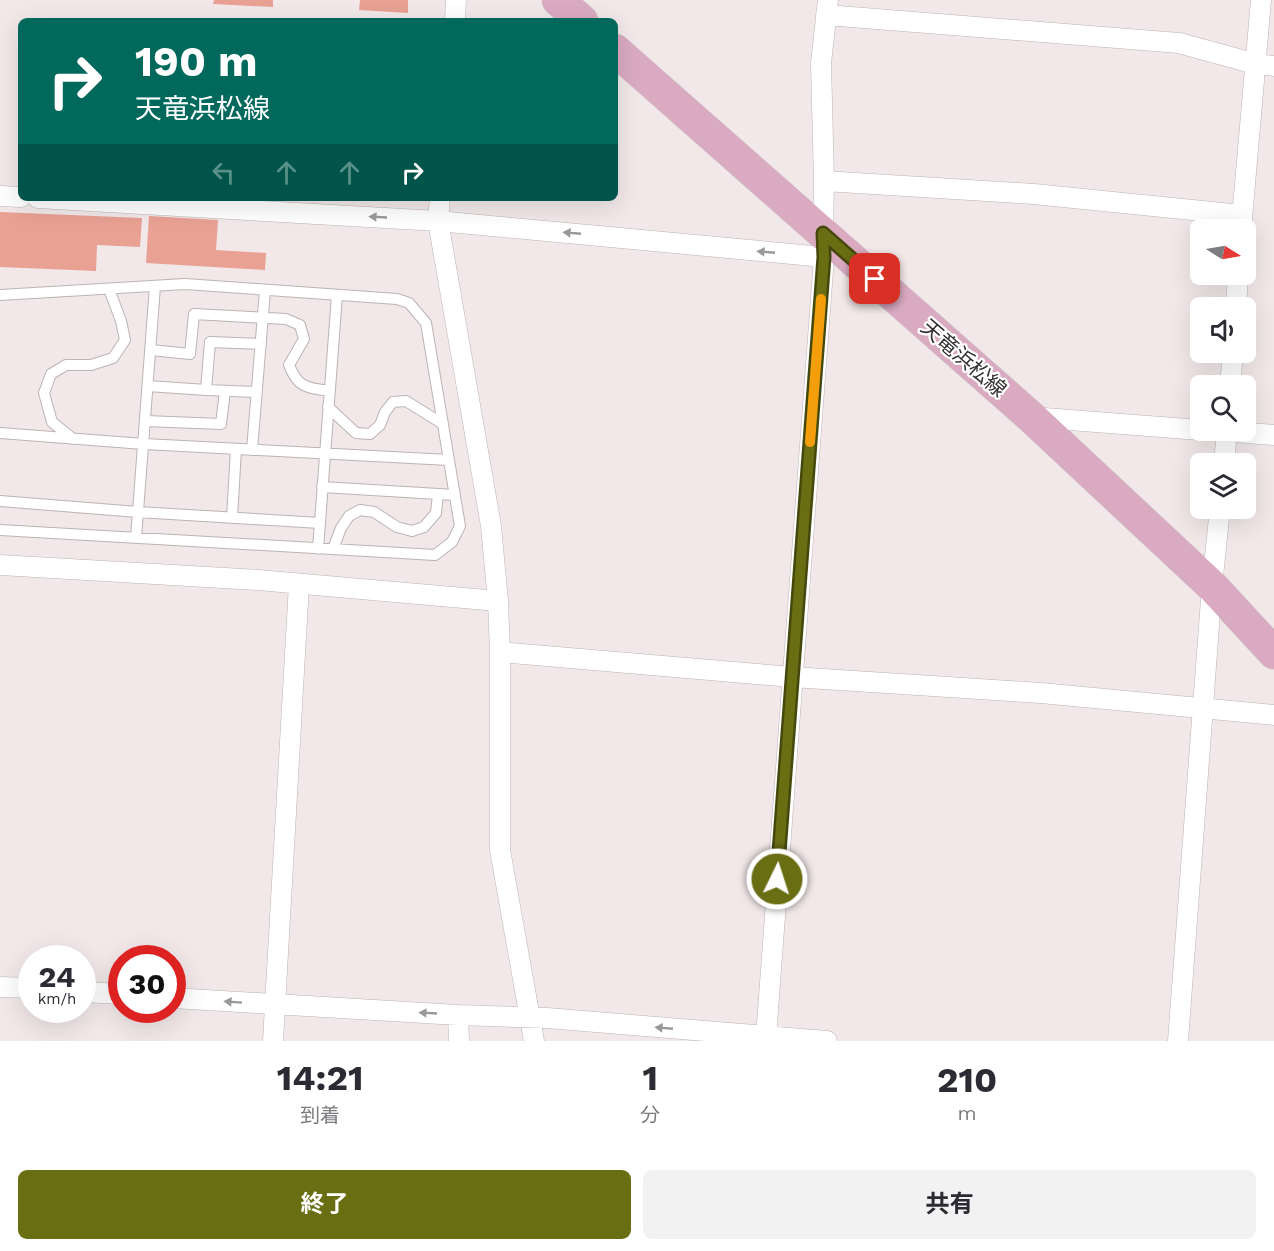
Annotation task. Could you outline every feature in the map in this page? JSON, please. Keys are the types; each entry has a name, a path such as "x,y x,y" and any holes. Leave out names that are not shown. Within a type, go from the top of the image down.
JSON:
{"main road":[{"path":"558,0 579,18"},
{"name":"天竜浜松線","path":"618,53 824,245 1031,417 1212,586 1274,653"}],"street":[{"path":"454,18 456,0"},
{"path":"1242,219 1265,65 1261,0"},
{"path":"766,1037 824,245 821,63 827,8 1179,43 1265,65"},
{"path":"824,181 1034,194 1220,219"},
{"path":"0,196 18,197"},
{"path":"90,201 824,245"},
{"path":"440,201 438,221 491,526 500,652 500,850 534,1041"},
{"path":"1031,417 1190,429"},
{"path":"1256,434 1274,435"},
{"path":"1178,1041 1219,519"},
{"path":"0,565 258,580 498,601"},
{"path":"273,1041 299,584"},
{"path":"500,652 792,677 1041,693 1274,715"},
{"path":"0,987 18,988"},
{"path":"186,999 531,1019 547,1018 827,1041"},
{"path":"458,1015 459,1041"}],"lane":[{"path":"0,295 185,284 397,299 410,303 426,323 460,526 452,543 435,555 0,530"},
{"path":"136,538 155,286"},
{"path":"73,439 52,422 44,393 51,374 66,365 91,365 113,358 125,340 121,321 109,289"},
{"path":"252,450 265,290"},
{"path":"318,549 337,295"},
{"path":"151,350 190,354 194,314 286,319 300,325 304,339 289,365 294,378 306,388 330,391"},
{"path":"206,390 210,342 261,344"},
{"path":"148,386 256,392"},
{"path":"145,421 220,424 225,391"},
{"path":"328,407 356,433 370,434 380,426 385,412 393,402 406,401 444,424"},
{"path":"0,433 144,444 449,460"},
{"path":"232,518 236,449"},
{"path":"322,487 455,495"},
{"path":"333,549 340,528 349,516 360,510 375,512 397,527 412,531 424,527 436,513 438,494"},
{"path":"0,501 320,523"}],"building":[{"path":"214,0 273,0 273,7 213,4"},
{"path":"360,0 408,0 408,13 359,10"},
{"path":"0,212 142,218 140,247 97,245 96,271 0,267"},
{"path":"149,216 218,220 216,250 266,253 265,270 146,263"}],"slow traffic":[{"path":"810,442 821,299"}],"route":[{"path":"777,879 824,257 823,233 875,279"}]}
